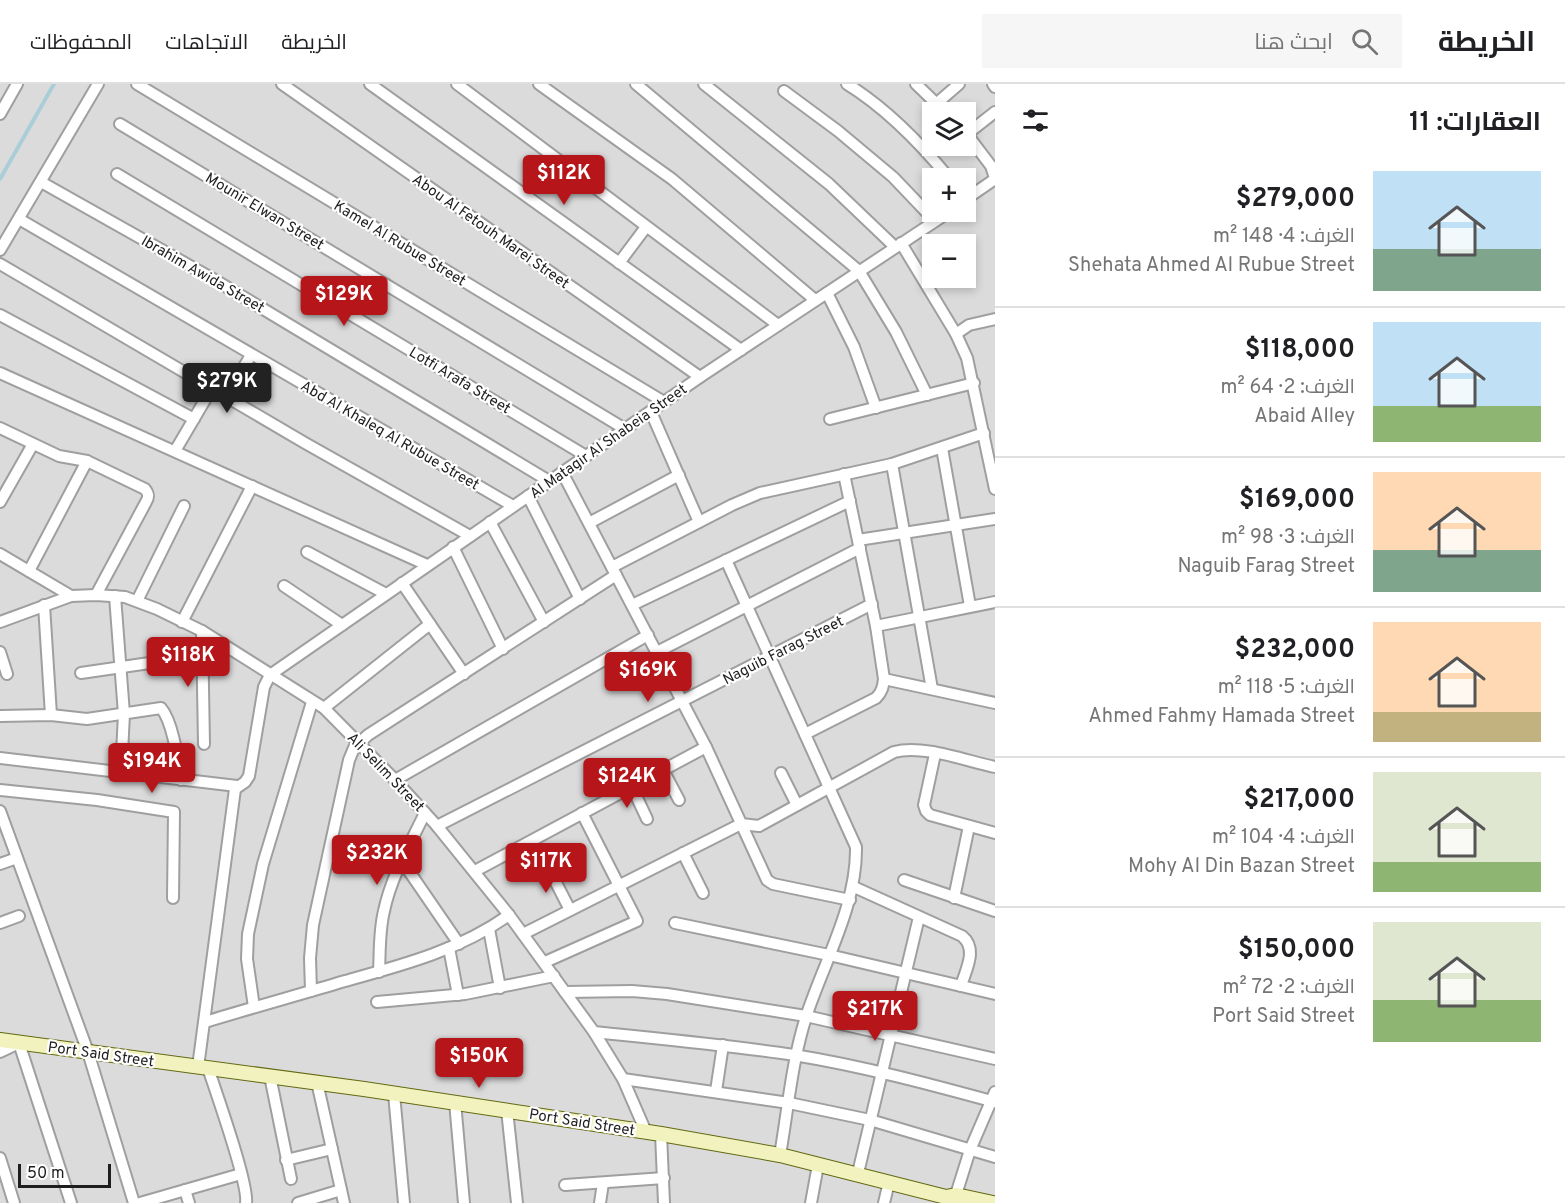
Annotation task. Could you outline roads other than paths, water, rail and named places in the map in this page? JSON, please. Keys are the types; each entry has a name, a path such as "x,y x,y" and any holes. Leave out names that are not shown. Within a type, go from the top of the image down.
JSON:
{"street":[{"path":"0,114 17,84"},
{"path":"0,250 98,84"},
{"name":"Kamel Al Rubue Street","path":"137,84 664,402"},
{"name":"Abou Al Fetouh Marei Street","path":"282,84 700,377"},
{"path":"370,84 741,350"},
{"path":"457,84 778,325"},
{"path":"539,84 672,179 815,300"},
{"path":"636,84 859,271 896,332 927,395"},
{"path":"704,84 830,184 898,245 956,334 967,358 995,489"},
{"path":"847,84 907,133 940,168"},
{"path":"916,84 934,102"},
{"path":"938,102 959,84"},
{"path":"784,91 838,131 893,177 922,208"},
{"path":"976,126 995,112"},
{"name":"Mounir Elwan Street","path":"120,124 625,429"},
{"path":"976,146 991,166 995,179 976,192"},
{"name":"Lotfi Arafa Street","path":"117,174 586,456"},
{"name":"Ibrahim Awida Street","path":"41,182 226,286 549,481"},
{"name":"Abd Al Khaleq Al Rubue Street","path":"19,219 513,506"},
{"name":"Al Matagir Al Shabeia Street","path":"270,675 700,377 935,222"},
{"path":"619,263 646,227"},
{"path":"0,264 226,397 470,536"},
{"path":"827,293 854,347 876,408"},
{"path":"0,315 194,418"},
{"path":"956,334 969,325 995,319"},
{"path":"226,397 251,355"},
{"path":"0,373 427,566"},
{"path":"830,419 974,383"},
{"path":"175,452 212,388"},
{"path":"651,412 699,522"},
{"path":"0,428 59,456 87,461 145,489 148,495 96,595"},
{"path":"311,991 312,936 319,892 351,753 358,743 580,599 614,571 732,505 760,493 892,464 984,433"},
{"path":"0,502 33,444"},
{"path":"942,448 970,606"},
{"path":"29,571 87,461"},
{"path":"892,464 932,689"},
{"path":"562,472 706,747 765,877 770,883 850,900"},
{"path":"805,734 876,698 881,693 884,679 872,604 844,474"},
{"path":"589,523 679,475"},
{"path":"182,622 252,486"},
{"path":"528,496 580,599"},
{"path":"632,605 850,501"},
{"path":"137,601 184,506"},
{"path":"657,652 859,544 904,532 995,519"},
{"path":"490,522 544,622"},
{"path":"453,547 503,649"},
{"path":"307,552 386,594"},
{"path":"0,554 70,596"},
{"path":"726,560 768,658 856,847 854,887 806,1016 780,1155"},
{"path":"402,583 464,674"},
{"path":"284,586 342,624"},
{"name":"Ali Selim Street","path":"5,619 70,596 115,596 137,601 201,632 324,708 437,826 509,915 594,1032 622,1079 646,1132"},
{"path":"115,596 124,714 121,773"},
{"path":"876,626 995,602"},
{"path":"44,604 51,715"},
{"name":"Naguib Farag Street","path":"437,826 872,604"},
{"path":"0,610 5,619"},
{"path":"324,708 430,624"},
{"path":"201,632 204,744"},
{"path":"395,780 648,635"},
{"path":"0,652 7,674"},
{"path":"81,673 170,660"},
{"path":"0,758 237,786 245,782 249,776 264,687 270,675"},
{"path":"884,679 995,703"},
{"path":"254,1007 247,959 248,934 263,864 312,702"},
{"path":"0,716 51,715 87,719 160,708 164,710 176,750 181,780"},
{"path":"475,871 706,747"},
{"path":"523,934 741,824 759,826 894,752 906,749 995,767"},
{"path":"935,754 924,805 926,811 930,815 995,833"},
{"path":"663,771 680,801"},
{"path":"781,773 797,805"},
{"path":"237,786 205,1022 203,1067 241,1174 246,1203"},
{"path":"632,787 647,819"},
{"path":"0,789 97,800 174,812 173,898"},
{"path":"0,811 88,1052 134,1203"},
{"path":"379,972 383,914 402,861 425,813"},
{"path":"545,963 638,921 582,813"},
{"path":"954,898 969,825"},
{"path":"683,853 703,893"},
{"path":"0,864 17,858"},
{"path":"402,861 454,946 458,995"},
{"path":"547,865 570,910"},
{"path":"904,880 995,911"},
{"path":"854,887 962,936 971,946 961,986"},
{"path":"205,1022 419,960 489,929 509,915"},
{"path":"0,923 20,916"},
{"path":"858,1173 919,917"},
{"path":"675,923 829,955 995,994"},
{"path":"489,929 500,988"},
{"path":"377,1002 458,995 554,976"},
{"path":"565,992 650,992 806,1016 995,1059"},
{"path":"594,1032 723,1045 797,1056 993,1098 970,1150 952,1200"},
{"name":"Port Said Street","path":"0,1040 317,1082 661,1134 780,1155 858,1173 952,1200 993,1203"},
{"path":"0,1052 20,1043 71,1203"},
{"path":"716,1091 723,1045"},
{"path":"270,1076 291,1179"},
{"path":"622,1079 789,1103 870,1120 995,1156"},
{"path":"317,1082 344,1203"},
{"path":"394,1094 404,1203"},
{"path":"455,1102 464,1203"},
{"path":"507,1110 517,1203"},
{"path":"661,1134 664,1203"},
{"path":"286,1160 332,1149"},
{"path":"1,1163 14,1203"},
{"path":"811,1203 818,1165"},
{"path":"140,1203 241,1174"},
{"path":"565,1185 664,1178"},
{"path":"884,1203 890,1182"},
{"path":"600,1203 603,1183"},
{"path":"185,1190 189,1203"},
{"path":"298,1203 341,1190"}],"waterway":[{"path":"0,179 54,84"}]}
